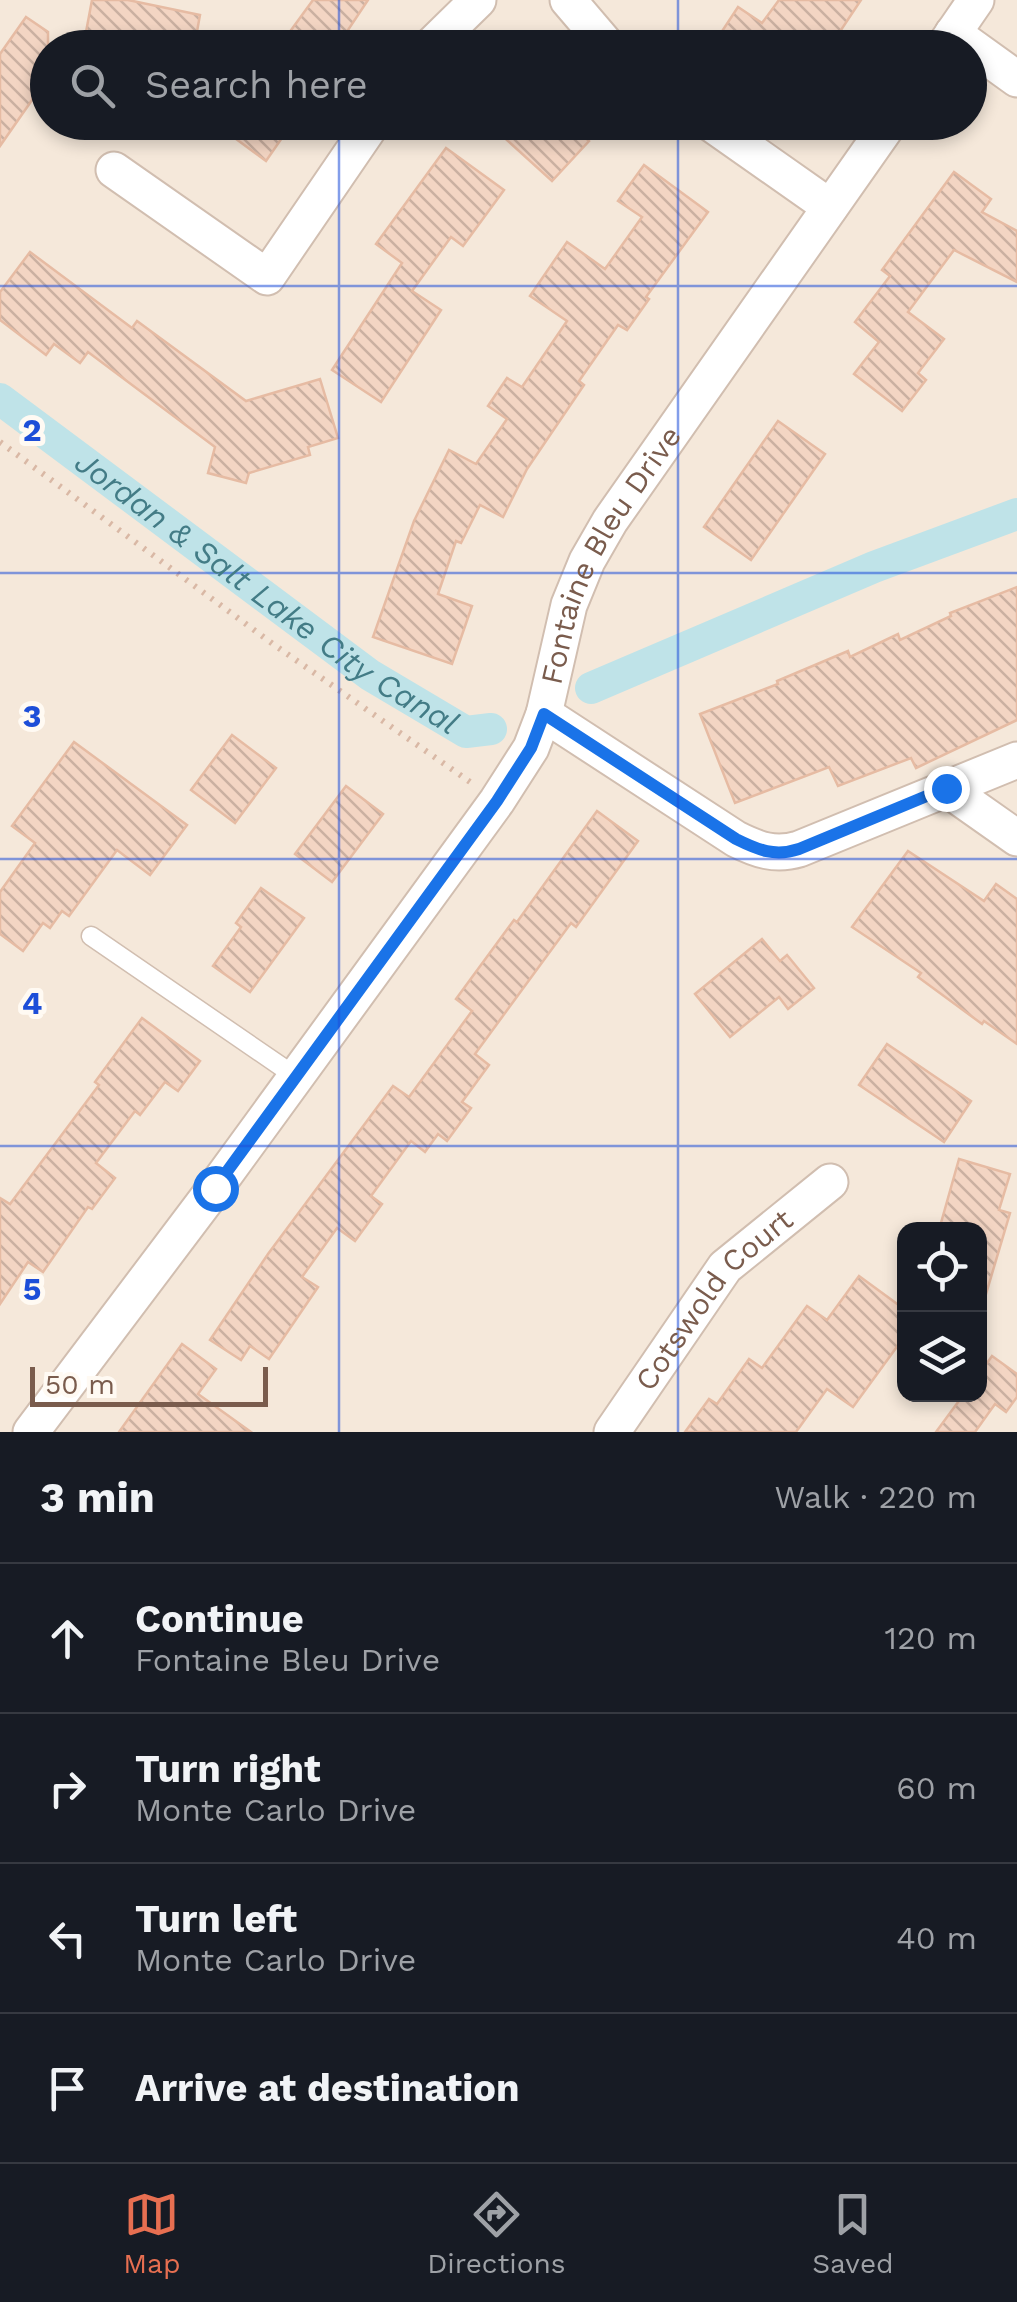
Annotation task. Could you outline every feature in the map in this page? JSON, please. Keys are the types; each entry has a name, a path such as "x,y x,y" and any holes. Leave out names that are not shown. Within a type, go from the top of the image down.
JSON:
{"street":[{"path":"447,30 478,0"},
{"path":"568,0 594,30"},
{"path":"955,30 976,0"},
{"path":"987,62 1017,79"},
{"path":"114,170 267,276 361,140"},
{"path":"735,140 830,207"},
{"name":"Fontaine Bleu Drive","path":"32,1432 497,801 531,748 544,714 569,605 587,561 610,522 877,140"},
{"path":"544,714 736,839 767,852 785,854 1017,760"},
{"path":"946,788 1017,838"},
{"name":"Cotswold Court","path":"612,1432 725,1267 830,1182"}],"lane":[{"path":"91,936 295,1076"}],"path":[{"path":"0,442 273,644 474,785"}],"shaded area":[{"path":"0,0 1017,0 1017,1432 0,1432"}],"building":[{"path":"92,0 128,0 200,15 197,30 86,30"},
{"path":"313,0 368,0 348,30 291,30"},
{"path":"779,0 861,0 841,30 723,30 738,7 762,23"},
{"path":"26,17 45,30 30,30 30,103 0,146 0,54"},
{"path":"237,140 281,140 266,161"},
{"path":"507,140 589,141 552,181"},
{"path":"446,148 504,190 463,246 451,237 412,291 441,310 381,402 332,370 402,263 376,244"},
{"path":"644,165 708,212 646,297 649,299 627,330 618,325 579,381 584,385 527,469 503,517 480,505 461,543 456,541 438,594 472,606 452,664 373,637 414,521 449,450 476,464 507,419 488,406 507,378 522,387 567,321 530,296 567,242 605,269 642,217 618,201"},
{"path":"954,172 991,199 982,212 1017,231 1017,282 954,250 908,312 944,339 918,373 926,380 902,411 854,374 879,342 855,322 890,276 882,270"},
{"path":"30,252 132,328 137,321 246,401 320,379 338,438 308,447 310,455 249,473 246,483 208,473 215,447 88,352 80,363 54,344 46,355 0,320 0,292"},
{"path":"778,421 825,454 751,560 704,527"},
{"path":"1017,587 1017,720 916,768 911,758 838,786 829,767 735,803 700,714 848,651 850,657 898,634 900,640 951,616 950,613"},
{"path":"232,735 276,768 235,823 191,790"},
{"path":"74,742 187,825 150,875 117,850 69,916 62,911 50,928 43,923 23,951 0,934 0,892 35,843 12,826"},
{"path":"346,786 383,814 332,882 295,854"},
{"path":"597,811 638,841 576,927 571,923 475,1054 489,1065 462,1102 471,1108 447,1141 438,1134 425,1152 411,1141 371,1196 382,1204 355,1241 337,1228 302,1277 318,1287 269,1359 250,1346 241,1360 210,1340 268,1254 393,1086 409,1097 472,1011 456,999"},
{"path":"908,851 984,901 996,884 1017,899 1017,1044 984,1021 982,1024 918,977 921,973 852,927"},
{"path":"261,888 304,918 250,992 213,966 241,927 236,923"},
{"path":"762,939 780,961 787,955 814,988 788,1009 779,997 730,1037 695,994"},
{"path":"142,1018 200,1061 178,1091 165,1082 140,1115 135,1111 96,1163 115,1178 92,1209 88,1207 43,1272 28,1262 0,1304 0,1198 10,1204 99,1085 95,1082"},
{"path":"887,1044 971,1101 944,1142 859,1085"},
{"path":"959,1159 1010,1174 999,1210 1010,1213 987,1291 987,1222 941,1222"},
{"path":"859,1276 897,1304 897,1347 853,1407 827,1389 796,1432 685,1432 709,1399 717,1404 749,1359 762,1368 807,1306 827,1320"},
{"path":"182,1344 216,1369 198,1394 251,1432 119,1432"},
{"path":"992,1356 1017,1374 1017,1397 1006,1412 995,1404 975,1432 936,1432 958,1402 987,1402 987,1363"}],"waterway":[{"name":"Jordan & Salt Lake City Canal","path":"0,399 370,675 466,732 491,729"},
{"name":"Jordan & Salt Lake City Canal","path":"591,688 874,567 1017,514"}],"route":[{"path":"215,1188 497,801 531,748 544,714 736,839 767,852 785,854 799,849 946,788"}]}
